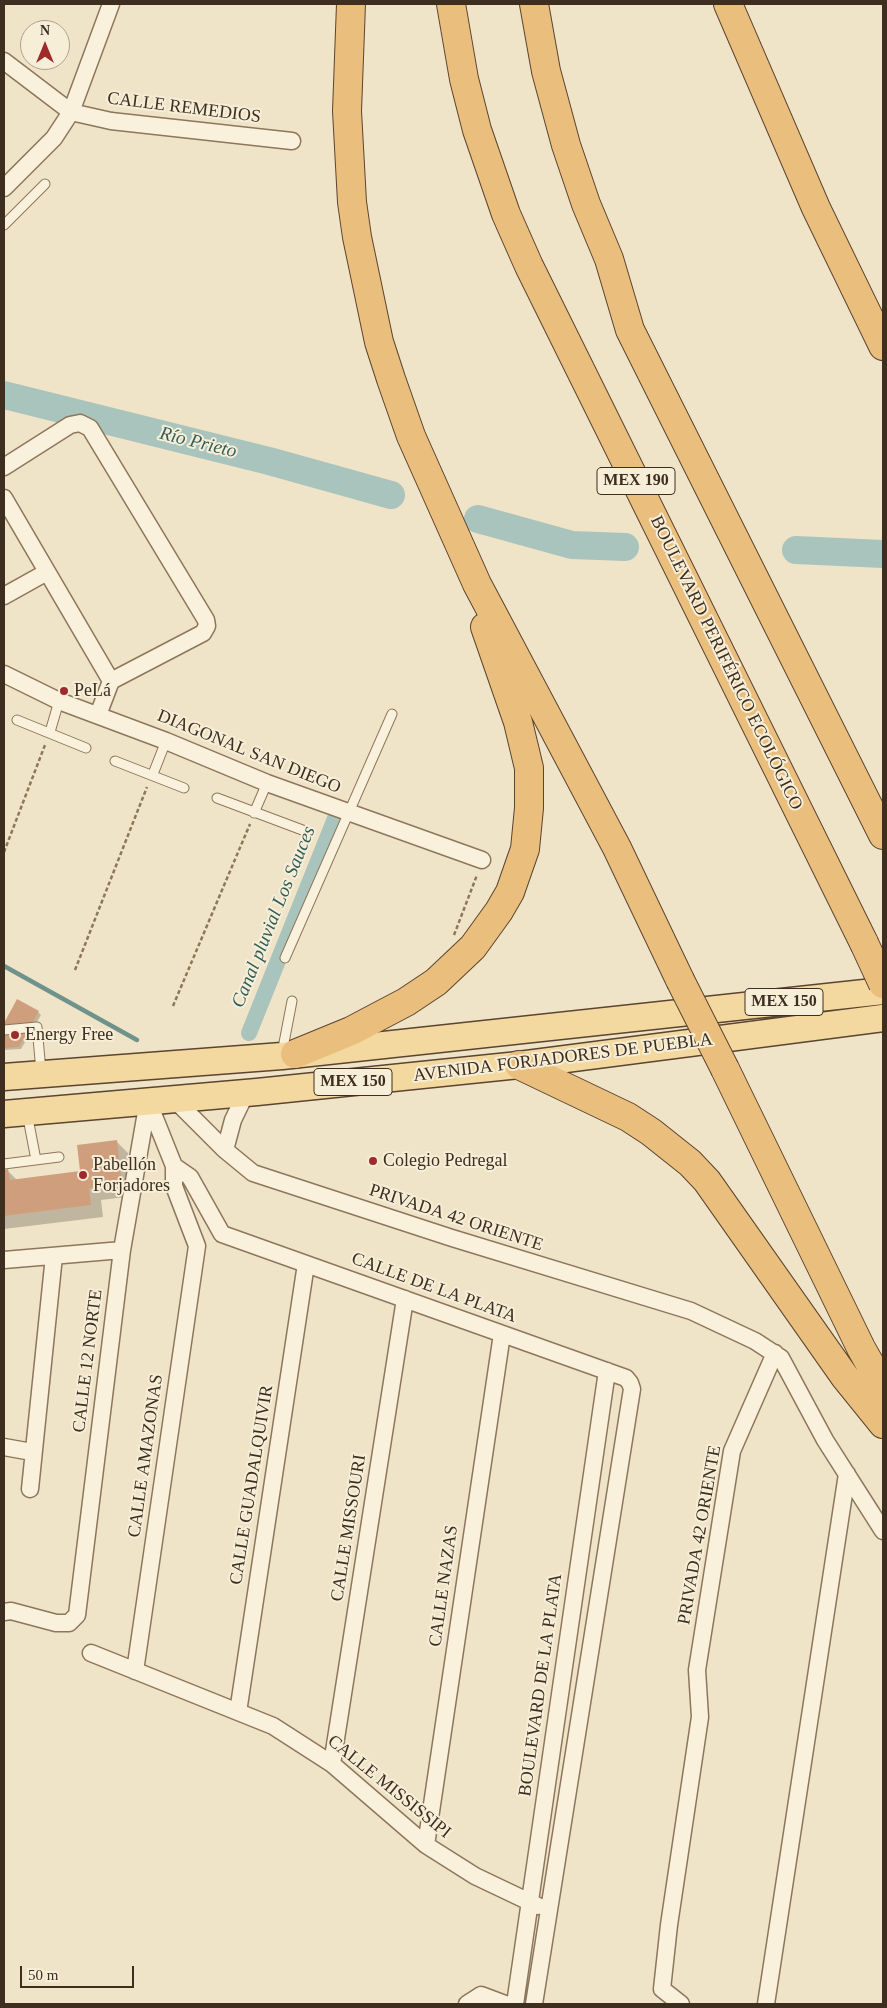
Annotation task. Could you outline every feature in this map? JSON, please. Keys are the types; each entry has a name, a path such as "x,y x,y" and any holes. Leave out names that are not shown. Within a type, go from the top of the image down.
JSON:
{"highway":[{"path":"351,4 347,111 352,202 378,342 410,436 477,584 617,848 856,1339 883,1388"},
{"name":"BOULEVARD PERIFÉRICO ECOLÓGICO","path":"451,4 464,79 477,130 503,206 528,266 883,984"},
{"name":"MEX 190","path":"534,4 546,71 566,145 586,204 608,258 630,330 883,835"},
{"path":"728,4 816,208 883,346"},
{"path":"289,1055 351,1031 406,1002 436,982 460,961 484,932 499,911 518,873 525,849 528,826 528,768 518,722 483,623 477,584"},
{"path":"520,1065 628,1117 651,1132 690,1163 713,1188 845,1377 883,1424"}],"main road":[{"name":"AVENIDA FORJADORES DE PUEBLA","path":"4,1077 289,1055 883,991"},
{"name":"AVENIDA FORJADORES DE PUEBLA","path":"16,1113 246,1093 520,1065 883,1018"}],"street":[{"path":"4,188 54,138 71,112 111,4"},
{"path":"4,61 71,112"},
{"name":"CALLE REMEDIOS","path":"71,112 111,121 292,142"},
{"path":"4,467 70,425 80,423 90,428 206,620 207,626 203,632 111,681 98,715"},
{"path":"4,498 111,681"},
{"path":"4,596 47,572"},
{"name":"DIAGONAL SAN DIEGO","path":"4,674 60,701 166,740 267,783 482,860"},
{"path":"226,1150 233,1120 246,1093"},
{"name":"PRIVADA 42 ORIENTE","path":"174,1099 226,1150 253,1173 462,1241 691,1311 755,1341 774,1353 732,1451 697,1670 700,1717 661,1956 662,1989 681,2004"},
{"path":"148,1101 174,1166 174,1186 197,1246 222,1234 190,1177 174,1166"},
{"name":"CALLE 12 NORTE","path":"4,1612 11,1611 56,1623 69,1623 77,1615 122,1250 148,1101"},
{"name":"CALLE DE LA PLATA","path":"222,1234 607,1371 626,1378 630,1383 632,1389 549,1912"},
{"name":"CALLE AMAZONAS","path":"135,1671 197,1246"},
{"path":"4,1260 122,1250"},
{"path":"30,1489 32,1452 54,1256"},
{"name":"CALLE GUADALQUIVIR","path":"238,1712 306,1264"},
{"name":"CALLE MISSOURI","path":"332,1764 405,1299"},
{"name":"CALLE NAZAS","path":"426,1845 502,1334"},
{"path":"774,1353 781,1358 847,1474 883,1531"},
{"name":"BOULEVARD DE LA PLATA","path":"515,2004 607,1371"},
{"path":"4,1447 32,1452"},
{"path":"766,2004 847,1474"},
{"name":"CALLE MISSISSIPI","path":"91,1653 274,1726 332,1764 426,1845 475,1876 549,1912"},
{"path":"534,2004 549,1912"},
{"path":"471,2001 482,1996 505,2004"}],"lane":[{"path":"4,224 45,184"},
{"path":"50,732 60,701"},
{"path":"285,958 392,714"},
{"path":"17,720 86,748"},
{"path":"153,774 166,740"},
{"path":"115,761 153,774 184,788"},
{"path":"254,813 267,783"},
{"path":"217,798 305,832"},
{"path":"289,1055 282,1048 292,1001"},
{"path":"4,1030 38,1027 41,1074"},
{"path":"16,1113 36,1160"},
{"path":"4,1164 59,1157"}],"path":[{"path":"4,852 50,732"},
{"path":"76,970 153,774"},
{"path":"173,1006 254,813"},
{"path":"453,938 482,860"}],"building":[{"name":"Energy Free","path":"17,999 39,1011 19,1047 4,1048 4,1023"},
{"name":"Pabellón Forjadores","path":"117,1140 122,1184 89,1188 91,1205 4,1216 4,1170 8,1169 10,1180 80,1171 77,1145"}],"waterway":[{"name":"Río Prieto","path":"4,395 269,461 391,495"},
{"name":"Río Prieto","path":"478,519 572,545 625,547"},
{"name":"Río Prieto","path":"796,550 883,554"},
{"name":"Canal pluvial Los Sauces","path":"249,1033 336,816"},
{"path":"4,966 137,1040"}],"place":[{"name":"PeLá","path":"64,691"},
{"name":"Energy Free","path":"15,1035"},
{"name":"Colegio Pedregal","path":"373,1161"},
{"name":"Pabellón Forjadores","path":"83,1175"}]}
